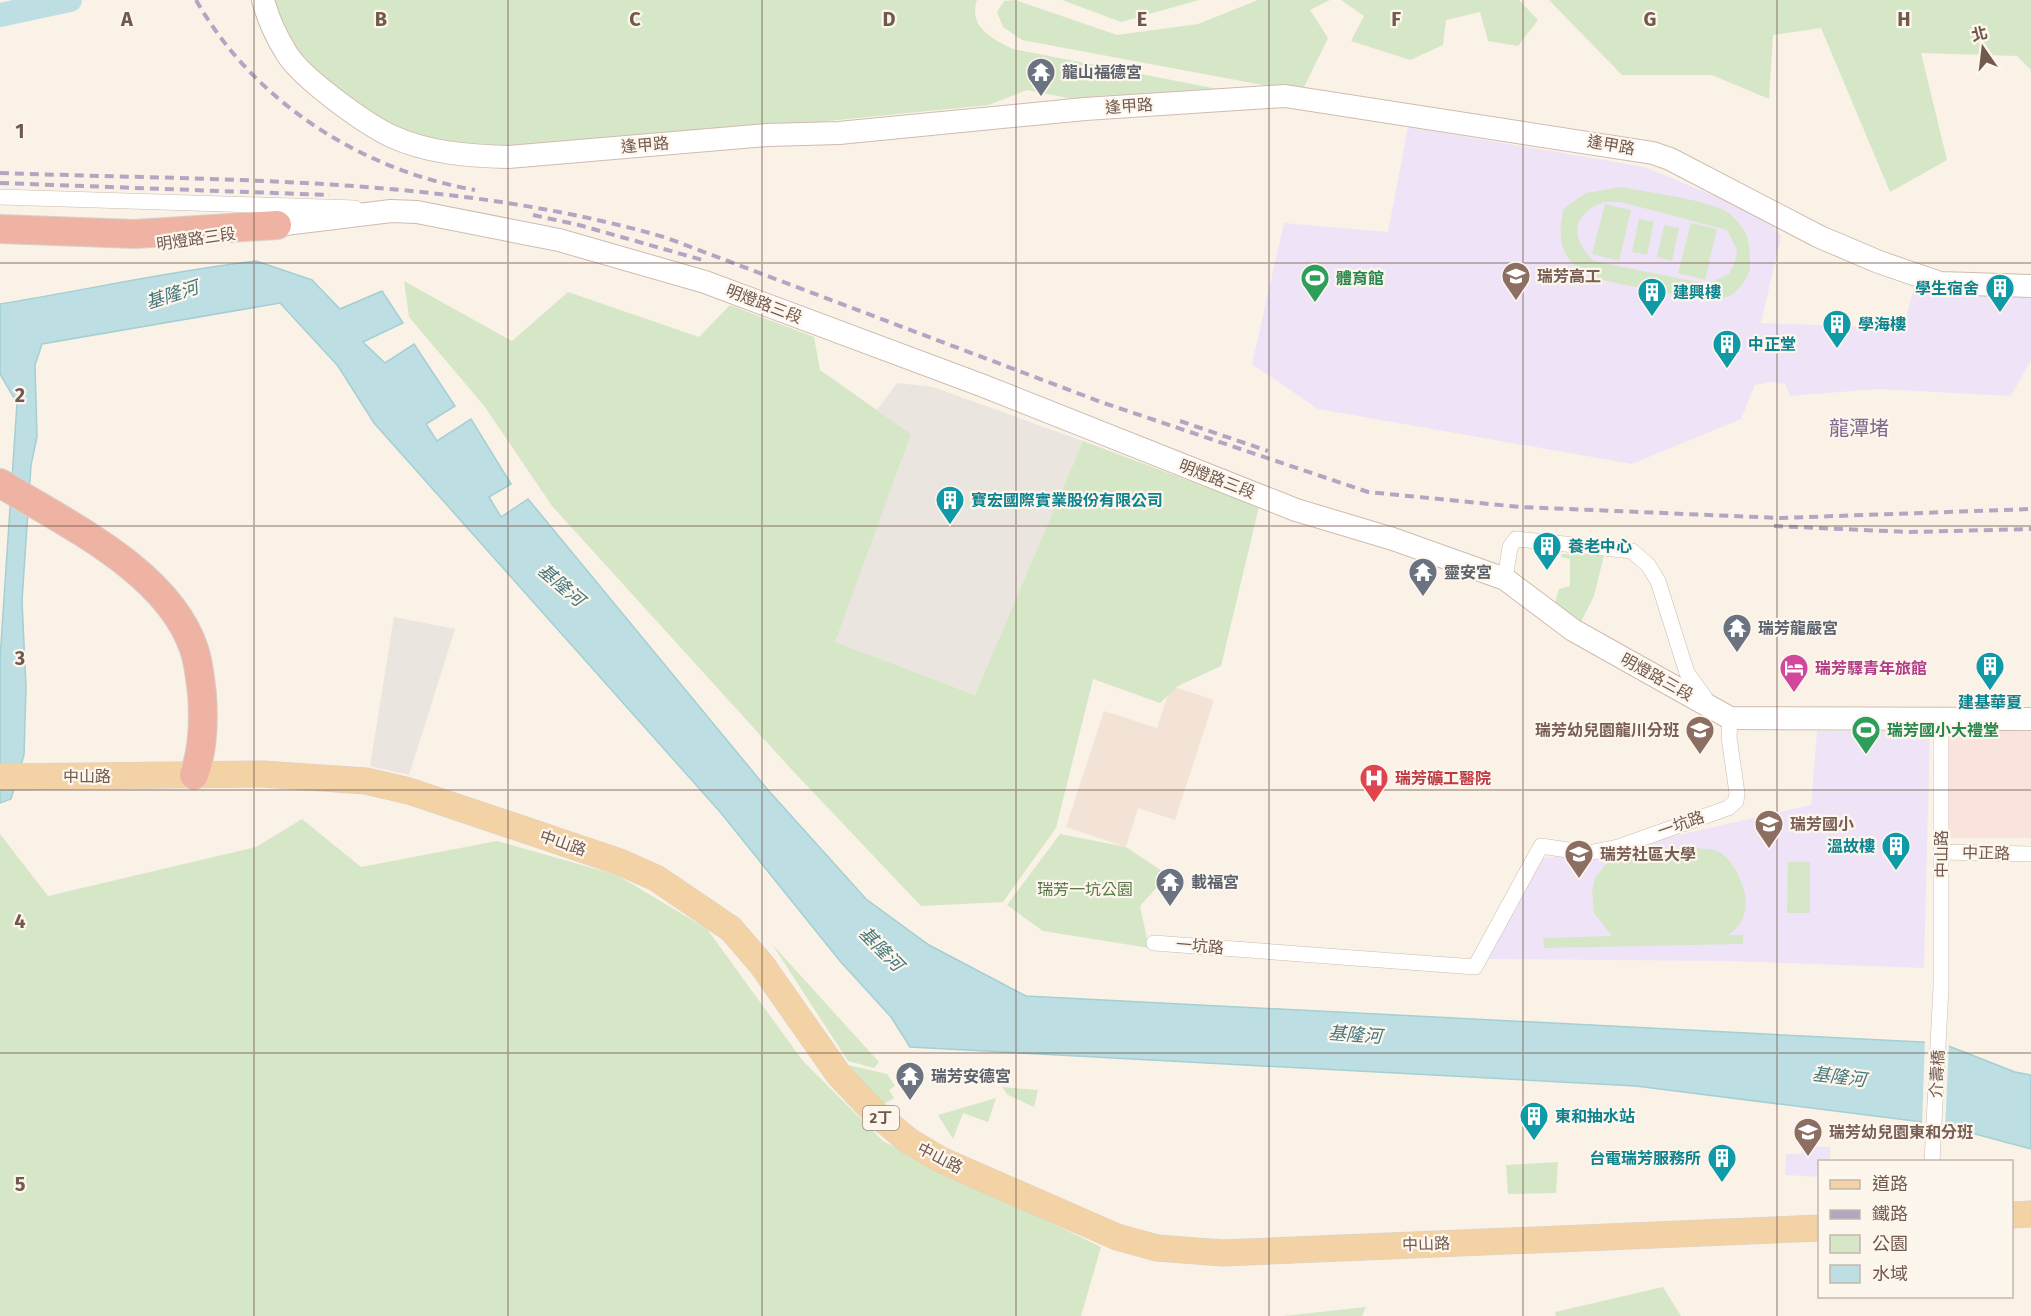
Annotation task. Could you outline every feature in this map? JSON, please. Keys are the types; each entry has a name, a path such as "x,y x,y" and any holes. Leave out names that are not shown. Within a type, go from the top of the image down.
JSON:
{"highway":[{"path":"0,211 129,215 277,225"},
{"path":"0,229 135,234 277,225"},
{"path":"0,483 87,545"},
{"path":"0,498 153,584 171,605 194,649 202,702 201,755 194,775"}],"main road":[{"name":"逢甲路","path":"263,0 274,30 289,56 342,105 392,136 434,150 474,156 508,157 767,135 839,133 1085,109 1285,96 1653,153 1670,159 1820,237 1879,262 1940,283 2031,286"},
{"name":"明燈路三段","path":"277,225 391,211 417,212 559,240 705,282 981,386 1296,510 1393,540 1505,579 1572,630 1730,718 2031,719"},
{"name":"中山路","path":"0,777 263,774 366,781 409,791 620,862 656,878 731,929 762,965 839,1075 874,1113 909,1142 941,1160 1037,1204 1117,1237 1157,1248 1223,1253 1818,1228"},
{"path":"2013,1215 2031,1214"}],"street":[{"name":"明燈路三段","path":"0,197 344,207 391,211"},
{"name":"明燈路三段","path":"0,243 137,247 195,241 277,225"},
{"path":"1505,579 1510,547 1516,539 1632,551 1648,565 1658,581 1692,684 1730,718"},
{"name":"一坑路","path":"1154,943 1475,967 1541,846 1588,853 1618,847 1728,808 1736,801 1737,793 1729,737 1730,718"},
{"name":"中山路","path":"1941,720 1941,987"},
{"name":"中正路","path":"1941,852 2031,854"},
{"name":"介壽橋","path":"1932,1160 1941,987"}],"shaded area":[{"name":"瑞芳高工","path":"1408,127 1645,167 1767,218 1781,236 1761,323 1904,328 1915,282 2031,290 2031,360 2011,396 1878,389 1790,396 1785,384 1771,382 1755,385 1741,419 1632,464 1318,409 1252,364 1284,223 1388,232"},
{"path":"897,383 933,387 1083,441 975,695 834,642 911,434 877,410"},
{"path":"394,617 455,629 409,775 370,766"},
{"path":"1171,686 1214,700 1175,820 1138,808 1126,847 1066,827 1104,711 1157,728"},
{"path":"1949,725 2031,726 2031,838 1947,838"},
{"name":"瑞芳國小","path":"1817,731 1930,731 1924,968 1728,961 1488,959 1538,859 1630,846 1811,805"},
{"name":"瑞芳幼兒園東和分班","path":"1802,1146 1830,1147 1830,1160 1818,1160 1818,1177 1785,1175 1786,1154 1801,1154"}],"green space":[{"path":"260,0 977,0 975,9 979,25 997,41 1013,49 1238,93 1088,102 1027,90 989,105 474,156 391,124 293,61"},
{"path":"1015,0 1117,35 1198,24 1258,0 1330,0 1310,10 1328,38 1304,87 1274,87 1022,40 1003,27 997,12 1004,1"},
{"path":"1062,0 1199,0 1121,22"},
{"path":"1341,0 1519,0 1538,20 1518,46 1488,41 1480,12 1446,20 1443,45 1410,60 1351,41 1364,16"},
{"path":"1549,0 2031,0 2031,70 2017,56 1921,53 1947,160 1890,192 1821,28 1773,35 1769,99 1712,75 1622,75"},
{"path":"1621,187 1687,199 1724,210 1736,220 1747,238 1750,249 1750,269 1746,279 1731,295 1710,299 1693,298 1620,284 1585,273 1572,263 1564,250 1561,232 1564,208 1586,193","holes":["1605,202 1621,202 1727,230 1737,250 1735,262 1729,274 1707,284 1594,261 1586,252 1578,235 1580,219 1586,212"]},
{"path":"1605,204 1631,210 1619,261 1592,254"},
{"path":"1639,219 1654,222 1647,255 1632,252"},
{"path":"1691,223 1717,229 1705,280 1678,273"},
{"path":"1664,225 1679,228 1672,261 1657,257"},
{"path":"404,281 512,341 568,292 699,337 730,305 814,337 820,370 911,434 835,642 975,695 1083,441 1259,507 1221,666 1178,686 1160,703 1093,679 1056,828 1003,902 921,906 792,770 552,506 485,407 409,317"},
{"path":"1562,554 1604,555 1594,596 1579,626 1554,606 1559,589 1570,586 1570,559 1561,557"},
{"path":"302,819 361,867 497,841 617,875 707,929 803,1061 883,1141 1101,1247 1081,1316 0,1316 0,834 48,896 256,847"},
{"name":"瑞芳一坑公園","path":"1060,834 1126,847 1168,875 1140,906 1149,948 1043,931 1007,905"},
{"path":"1707,849 1726,857 1738,875 1746,900 1741,922 1729,935 1743,935 1743,944 1544,948 1543,938 1612,936 1594,913 1592,892 1595,878 1612,856 1629,850"},
{"path":"1788,862 1810,862 1810,913 1787,913"},
{"path":"772,944 879,1062 874,1068 848,1061"},
{"path":"848,1065 887,1074 895,1086 889,1090 894,1098 882,1105 857,1082"},
{"path":"1002,1087 1038,1090 1034,1107 1008,1095"},
{"path":"996,1098 988,1122 963,1113 953,1139 938,1115"},
{"path":"1558,1162 1556,1193 1508,1194 1506,1165"},
{"path":"1663,1287 1681,1316 1556,1316 1555,1312"},
{"path":"1366,1307 1362,1316 1283,1316"}],"water":[{"name":"基隆河","path":"256,261 312,280 340,309 382,291 403,323 363,342 385,363 414,344 455,406 426,424 437,441 471,419 511,484 489,497 501,517 528,499 768,790 866,899 929,945 1026,996 1941,1043 2015,1072 2031,1075 2031,1149 1938,1124 1636,1086 910,1047 891,1017 840,961 721,813 374,423 338,366 280,303 42,344 35,365 37,437 31,465 22,601 26,687 24,755 11,799 0,803 0,659 17,403 0,374 0,304 160,275"}],"pier":[{"path":"1925,1040 1949,1043 1945,1129 1922,1125"}],"waterway":[{"path":"0,15 70,0"}],"railway":[{"path":"196,0 220,37 248,70 280,100 314,126 352,148 391,166 433,180 475,190"},
{"path":"0,173 252,180 336,185 503,202 586,217 667,238 1101,402 1368,492 1520,507 1781,518 2031,509"},
{"path":"0,183 330,195"},
{"path":"533,215 579,225 706,261"},
{"path":"1180,421 1268,451"},
{"path":"1774,526 1909,532 2031,529"}],"place":[{"name":"龍山福德宮","path":"1041,98"},
{"name":"瑞芳高工","path":"1516,302"},
{"name":"體育館","path":"1315,304"},
{"name":"學生宿舍","path":"2000,314"},
{"name":"建興樓","path":"1652,318"},
{"name":"學海樓","path":"1837,350"},
{"name":"中正堂","path":"1727,370"},
{"name":"寶宏國際實業股份有限公司","path":"950,526"},
{"name":"養老中心","path":"1547,572"},
{"name":"靈安宮","path":"1423,598"},
{"name":"瑞芳龍嚴宮","path":"1737,654"},
{"name":"建基華夏","path":"1990,692"},
{"name":"瑞芳驛青年旅館","path":"1794,694"},
{"name":"瑞芳幼兒園龍川分班","path":"1700,756"},
{"name":"瑞芳國小大禮堂","path":"1866,756"},
{"name":"瑞芳礦工醫院","path":"1374,804"},
{"name":"瑞芳國小","path":"1769,850"},
{"name":"溫故樓","path":"1896,872"},
{"name":"瑞芳社區大學","path":"1579,880"},
{"name":"載福宮","path":"1170,908"},
{"name":"瑞芳安德宮","path":"910,1102"},
{"name":"東和抽水站","path":"1534,1142"},
{"name":"瑞芳幼兒園東和分班","path":"1808,1158"},
{"name":"台電瑞芳服務所","path":"1722,1184"}],"district":[{"name":"龍潭堵","path":"1859,428"}]}
